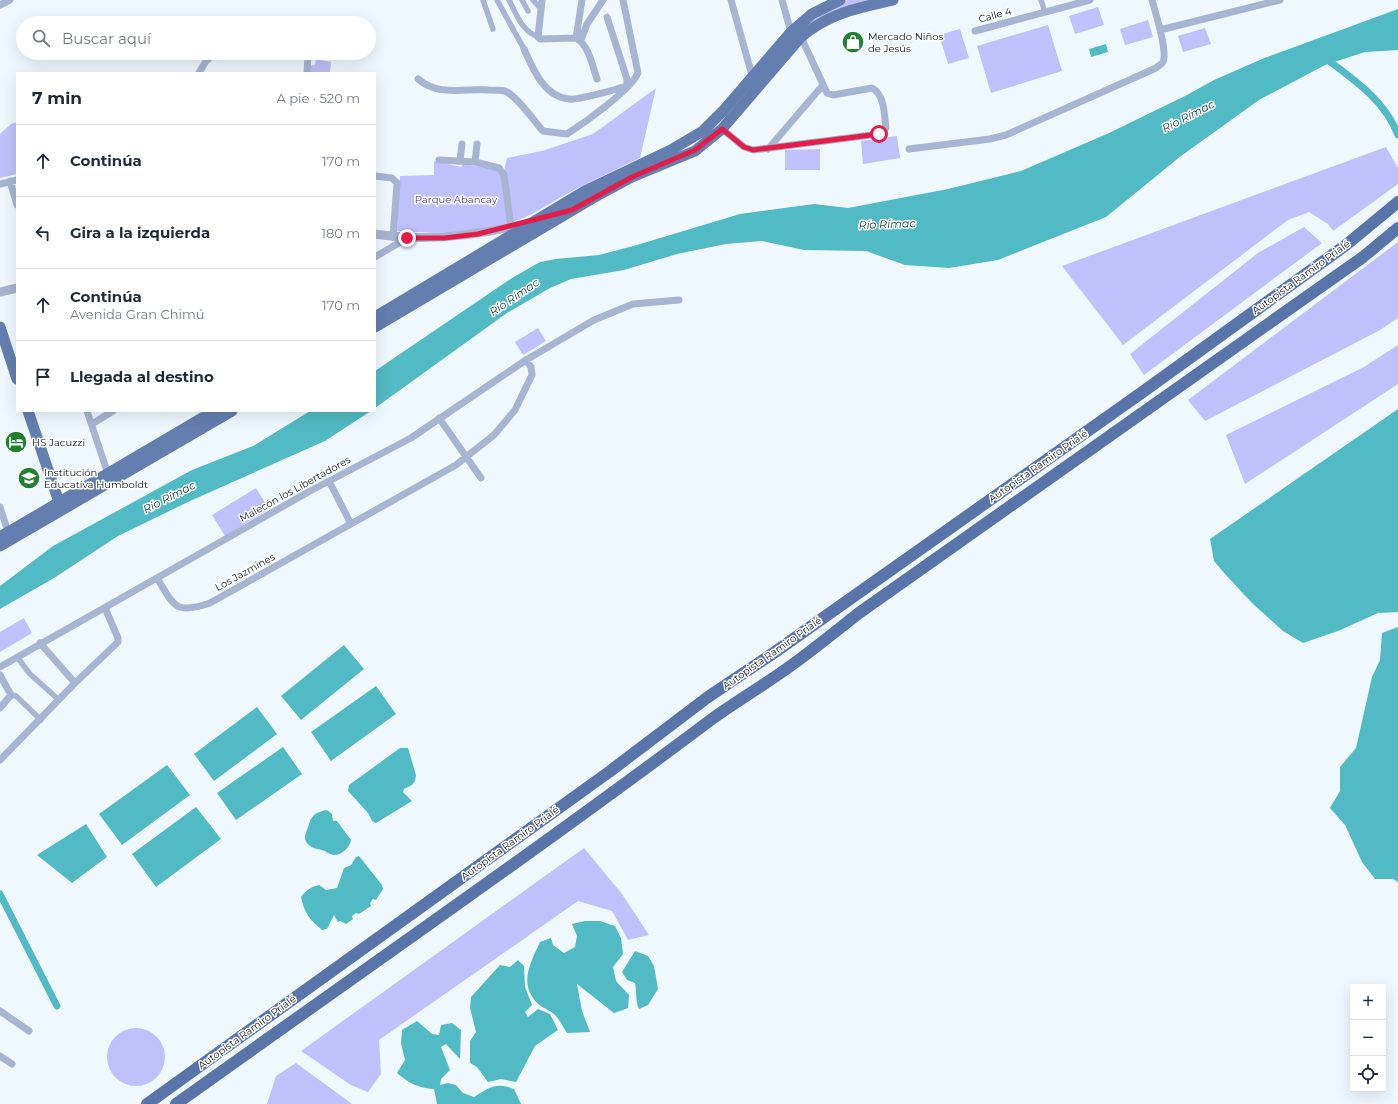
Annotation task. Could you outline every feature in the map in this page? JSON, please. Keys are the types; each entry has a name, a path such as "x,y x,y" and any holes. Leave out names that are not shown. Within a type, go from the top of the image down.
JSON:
{"highway":[{"name":"Autopista Ramiro Prialé","path":"147,1104 609,772 708,697 775,652 1150,387 1346,245 1398,202"},
{"name":"Autopista Ramiro Prialé","path":"176,1104 438,917 486,885 640,774 714,718 788,667 859,613 1363,257 1398,228"}],"main road":[{"path":"376,326 572,210 632,177 695,150 722,129 758,89 796,34 812,14 840,0"},
{"path":"376,316 585,191 694,137 712,124 753,78 796,34 834,15 893,0"},
{"path":"0,328 3,349 16,377"},
{"path":"28,412 60,506"},
{"path":"0,546 6,536 109,477 212,412"},
{"path":"109,477 230,412"}],"street":[{"path":"0,6 10,0"},
{"path":"483,0 493,29"},
{"path":"497,0 524,49 536,75 548,90 560,97 570,100 613,91 627,86"},
{"path":"509,0 522,26 531,34 538,35 540,39 578,39"},
{"path":"522,0 528,11"},
{"path":"533,0 541,9"},
{"path":"538,35 542,0"},
{"path":"582,0 578,39 587,50 597,79"},
{"path":"578,39 603,0"},
{"path":"418,79 434,89 448,92 473,89 503,91 512,95 543,131 567,134 608,104 636,78 638,73 622,0"},
{"path":"731,0 753,78 758,89"},
{"path":"722,129 748,149 768,148 879,134 884,132 886,128 882,98 877,91 872,88 833,95 827,93 796,34 782,0"},
{"path":"1042,0 1045,12"},
{"name":"Calle 4","path":"974,31 1090,0"},
{"path":"909,149 990,139 1006,134 1156,68 1163,63 1164,57 1160,30 1152,0"},
{"path":"1160,30 1255,3 1280,0"},
{"path":"607,17 627,79 627,86"},
{"path":"200,72 207,60"},
{"path":"307,72 308,60"},
{"path":"768,148 823,85"},
{"path":"460,160 462,144"},
{"path":"474,162 478,144"},
{"path":"439,160 460,160 499,168 503,172 511,227"},
{"path":"376,176 392,178 396,183 393,237"},
{"path":"0,184 13,181 16,199"},
{"path":"376,234 407,238 456,237 511,227 572,210"},
{"path":"376,256 407,238"},
{"path":"0,292 16,288"},
{"name":"Malecón los Libertadores","path":"0,667 329,481 411,438 526,360 594,320 633,304 679,300"},
{"name":"Los Jazmines","path":"157,578 175,605 186,609 199,607 210,603 456,465 494,435 515,410 532,375 531,368 526,360"},
{"path":"87,412 109,477"},
{"path":"92,424 111,412"},
{"path":"440,418 481,478"},
{"path":"329,481 351,524"},
{"path":"0,507 6,536"},
{"path":"0,760 41,720 75,683 118,642 118,638 104,608"},
{"path":"40,644 75,683"},
{"path":"17,657 30,674 59,700"},
{"path":"0,675 11,696"},
{"path":"11,696 16,696 41,720"},
{"path":"0,708 11,696"},
{"path":"0,1011 29,1031"},
{"path":"0,1056 12,1064"}],"green space":[{"path":"848,0 876,0 798,29 843,2"},
{"path":"1098,7 1104,25 1075,34 1069,16"},
{"path":"1148,20 1153,37 1125,45 1120,29"},
{"path":"1048,25 1062,71 991,93 977,46"},
{"path":"1205,28 1211,44 1183,52 1178,36"},
{"path":"960,29 969,58 948,64 939,35"},
{"path":"316,60 331,62 330,72 308,72 308,66 315,65"},
{"name":"Parque Abancay","path":"656,88 640,158 600,177 519,220 498,226 455,232 397,231 400,176 434,175 434,161 461,167 463,164 504,171 507,158 542,151 593,134"},
{"path":"16,122 16,174 0,178 0,134 11,124"},
{"path":"897,136 900,158 863,164 861,141"},
{"path":"1386,147 1398,168 1398,184 1333,231 1328,224 1309,212 1288,220 1123,345 1062,266"},
{"path":"820,149 820,170 785,170 785,150"},
{"path":"1304,227 1322,243 1144,375 1130,354 1258,253"},
{"path":"1398,242 1398,318 1380,330 1205,421 1188,400"},
{"path":"538,328 546,341 523,355 515,342"},
{"path":"1398,345 1398,384 1245,484 1226,435 1364,367"},
{"path":"256,488 269,509 225,536 212,515"},
{"path":"24,618 32,633 0,652 0,632"},
{"path":"584,848 622,894 649,935 628,940 612,911 578,901 379,1040 381,1074 368,1092 351,1085 301,1051"},
{"path":"136,1028 152,1033 160,1041 165,1057 160,1073 152,1081 136,1086 120,1081 112,1073 107,1057 112,1041 120,1033"},
{"path":"296,1063 352,1104 267,1104 276,1076"}],"water":[{"name":"Río Rímac","path":"1398,9 1398,50 1365,52 1325,65 1259,100 1181,156 1106,217 998,260 949,268 905,265 866,251 804,250 762,241 726,244 677,254 624,270 571,279 550,288 507,313 376,407 376,370 512,278 540,262 599,255 740,214 814,204 848,208 948,189 1021,171 1109,133 1187,95 1214,80 1262,59"},
{"path":"1106,44 1108,52 1091,57 1089,49"},
{"path":"1398,409 1398,612 1378,613 1338,631 1303,643 1283,631 1252,603 1225,574 1214,561 1210,539"},
{"name":"Río Rímac","path":"308,412 369,412 325,441 190,501 118,536 54,578 0,609 0,586 53,546 192,470 253,446"},
{"path":"1398,627 1398,882 1393,879 1375,879 1362,862 1345,825 1330,808 1340,791 1340,767 1356,748 1372,677 1380,660 1382,633"},
{"path":"344,645 364,669 301,720 281,696"},
{"path":"376,686 396,714 331,761 311,732"},
{"path":"257,707 277,734 214,781 194,754"},
{"path":"283,747 302,774 236,820 217,793"},
{"path":"400,748 408,748 416,775 415,781 412,785 404,789 403,792 412,801 376,823 372,821 368,813 348,791 349,785"},
{"path":"167,765 190,795 122,845 99,814"},
{"path":"196,807 221,839 156,887 132,854"},
{"path":"327,810 332,814 333,821 337,821 351,840 345,850 337,855 332,855 312,847 306,842 305,839 313,816"},
{"path":"86,824 107,857 72,883 37,855"},
{"path":"359,856 382,885 383,889 376,900 373,899 370,903 371,906 359,914 356,913 352,916 353,919 346,924 340,921 338,922 334,915 327,929 322,930 308,916 301,897 309,889 319,885 326,890 337,888 344,868 351,865 356,857"},
{"path":"585,921 600,921 615,926 621,938 623,954 613,967 616,981 629,995 628,1008 614,1013 577,984 582,1011 590,1032 567,1033 555,1015 535,1001 529,991 527,977 540,942 551,938 553,945 564,953 575,947 577,936 572,924"},
{"path":"635,951 648,956 654,966 658,989 648,1005 639,1009 635,983 627,980 622,972"},
{"path":"518,960 524,966 525,987 532,1005 525,1012 528,1017 538,1009 550,1014 558,1030 535,1046 516,1082 501,1079 488,1082 477,1067 470,1063 470,1041 476,1032 470,1008 471,997 500,965 510,967"},
{"path":"417,1021 432,1034 439,1035 441,1025 452,1023 461,1030 460,1059 446,1044 441,1047 450,1070 441,1079 440,1085 448,1083 456,1085 463,1093 474,1097 493,1087 508,1087 514,1089 521,1104 437,1104 434,1089 419,1086 401,1077 397,1073 405,1060 401,1043 402,1030"}],"waterway":[{"path":"1325,58 1368,92 1377,101 1385,111 1398,135"},
{"path":"0,894 57,1006"}],"place":[{"name":"Mercado Niños de Jesús","path":"853,42"},
{"name":"HS Jacuzzi","path":"16,442"},
{"name":"Institución Educativa Humboldt","path":"29,478"}],"route":[{"path":"407,238 444,238 478,234 539,220 572,210 632,177 675,160 695,150 722,129 744,147 753,150 879,134"}]}
